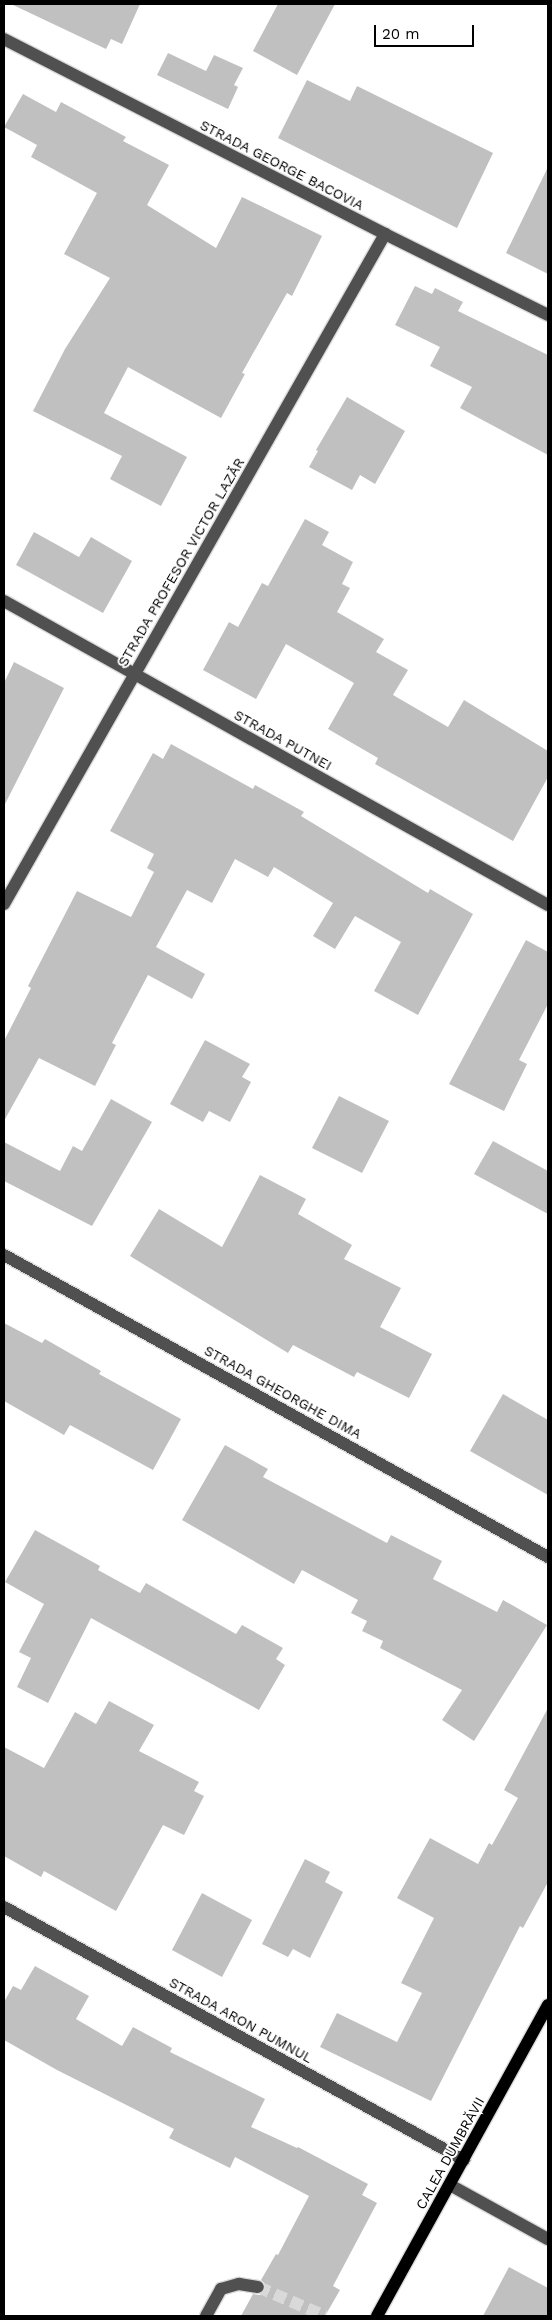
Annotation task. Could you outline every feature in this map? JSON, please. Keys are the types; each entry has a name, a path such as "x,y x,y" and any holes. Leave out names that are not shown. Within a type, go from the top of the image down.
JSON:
{"main road":[{"name":"CALEA DUMBRĂVII","path":"377,2316 548,2005"}],"street":[{"name":"STRADA GEORGE BACOVIA","path":"4,39 384,234 548,315"},
{"name":"STRADA PROFESOR VICTOR LAZĂR","path":"4,904 384,234"},
{"name":"STRADA PUTNEI","path":"4,601 548,905"},
{"name":"STRADA GHEORGHE DIMA","path":"4,1255 548,1557"},
{"name":"STRADA ARON PUMNUL","path":"4,1907 464,2160"},
{"path":"450,2185 548,2239"},
{"path":"206,2316 221,2289 239,2284 258,2286"}],"building":[{"path":"11,4 140,4 122,44 111,39 106,49"},
{"path":"278,4 335,4 297,75 253,51"},
{"path":"168,53 206,71 214,55 243,68 234,85 238,87 228,109 157,75"},
{"path":"307,80 350,101 357,86 493,153 457,228 278,138"},
{"path":"23,94 56,112 61,102 126,137 123,141 169,165 147,205 216,248 242,197 322,236 292,296 287,293 242,373 245,374 221,418 128,367 104,413 187,457 161,506 110,479 122,456 33,411 65,349 110,278 64,254 97,193 31,157 37,145 4,127"},
{"path":"548,167 548,274 506,253"},
{"path":"415,286 432,294 435,288 463,302 458,311 548,355 548,455 460,408 472,387 430,366 440,347 395,325"},
{"path":"347,397 405,431 375,484 360,475 352,490 309,467 318,451 316,450"},
{"path":"305,519 329,532 322,545 353,562 342,584 350,588 337,612 384,639 376,652 408,670 393,695 448,727 464,700 548,751 548,777 513,841 375,764 378,758 328,729 354,683 286,644 256,699 203,670 229,622 238,627 262,583 268,586"},
{"path":"34,532 79,557 91,537 132,561 103,613 16,565"},
{"path":"14,662 64,688 4,806 4,683"},
{"path":"171,744 253,789 255,785 304,812 301,816 428,893 430,889 473,914 418,1015 374,991 401,942 355,916 335,949 313,936 333,903 274,867 268,877 235,859 212,903 187,890 156,947 205,974 192,999 148,975 112,1043 116,1045 95,1086 39,1058 4,1121 4,1041 31,988 28,986 77,891 131,917 154,872 147,868 154,854 110,831 153,753 163,759"},
{"path":"526,940 548,952 548,1004 519,1060 527,1064 504,1111 449,1084"},
{"path":"205,1040 250,1064 242,1077 251,1082 230,1122 209,1111 203,1122 170,1104"},
{"path":"339,1096 389,1121 362,1173 312,1148"},
{"path":"111,1099 152,1122 92,1226 4,1181 4,1142 60,1171 73,1146 82,1151"},
{"path":"493,1141 548,1171 548,1214 474,1174"},
{"path":"260,1175 306,1199 298,1214 352,1245 344,1259 401,1288 380,1327 432,1354 409,1398 357,1372 354,1377 293,1345 288,1353 130,1256 159,1209 222,1247"},
{"path":"4,1323 42,1343 45,1339 101,1371 99,1374 181,1419 153,1470 70,1425 64,1435 4,1401"},
{"path":"503,1394 548,1420 548,1495 470,1451"},
{"path":"225,1445 268,1469 263,1477 387,1543 391,1535 442,1561 433,1579 497,1612 503,1600 547,1625 474,1741 442,1720 462,1690 380,1648 383,1641 362,1631 367,1621 351,1613 358,1600 302,1570 294,1584 182,1520"},
{"path":"35,1530 100,1566 98,1570 140,1593 146,1583 236,1634 242,1625 283,1648 276,1659 285,1665 259,1710 91,1618 48,1703 17,1687 31,1658 19,1652 44,1604 5,1582"},
{"path":"109,1701 154,1725 139,1751 199,1782 194,1791 204,1796 184,1835 163,1825 116,1911 44,1871 41,1877 4,1856 4,1747 44,1768 75,1712 96,1724"},
{"path":"548,1708 548,1882 523,1928 520,1926 431,2101 320,2047 337,2013 397,2042 422,1993 401,1983 434,1918 397,1898 430,1838 478,1864 489,1843 492,1845 518,1798 504,1790"},
{"path":"305,1859 330,1872 325,1882 343,1892 310,1958 293,1949 288,1957 262,1944"},
{"path":"202,1893 252,1920 222,1977 172,1950"},
{"path":"35,1966 89,1996 76,2019 122,2046 133,2027 172,2048 170,2052 265,2099 251,2127 298,2147 368,2184 362,2195 377,2203 333,2286 340,2290 325,2316 241,2316 253,2294 260,2295 265,2292 266,2285 261,2280 276,2254 278,2255 309,2196 235,2157 230,2168 169,2138 174,2129 57,2070 4,2040 4,2002 13,1986 21,1990"},
{"path":"509,2267 548,2288 548,2316 483,2316"}],"tunnel":[{"path":"258,2287 325,2316"}]}
